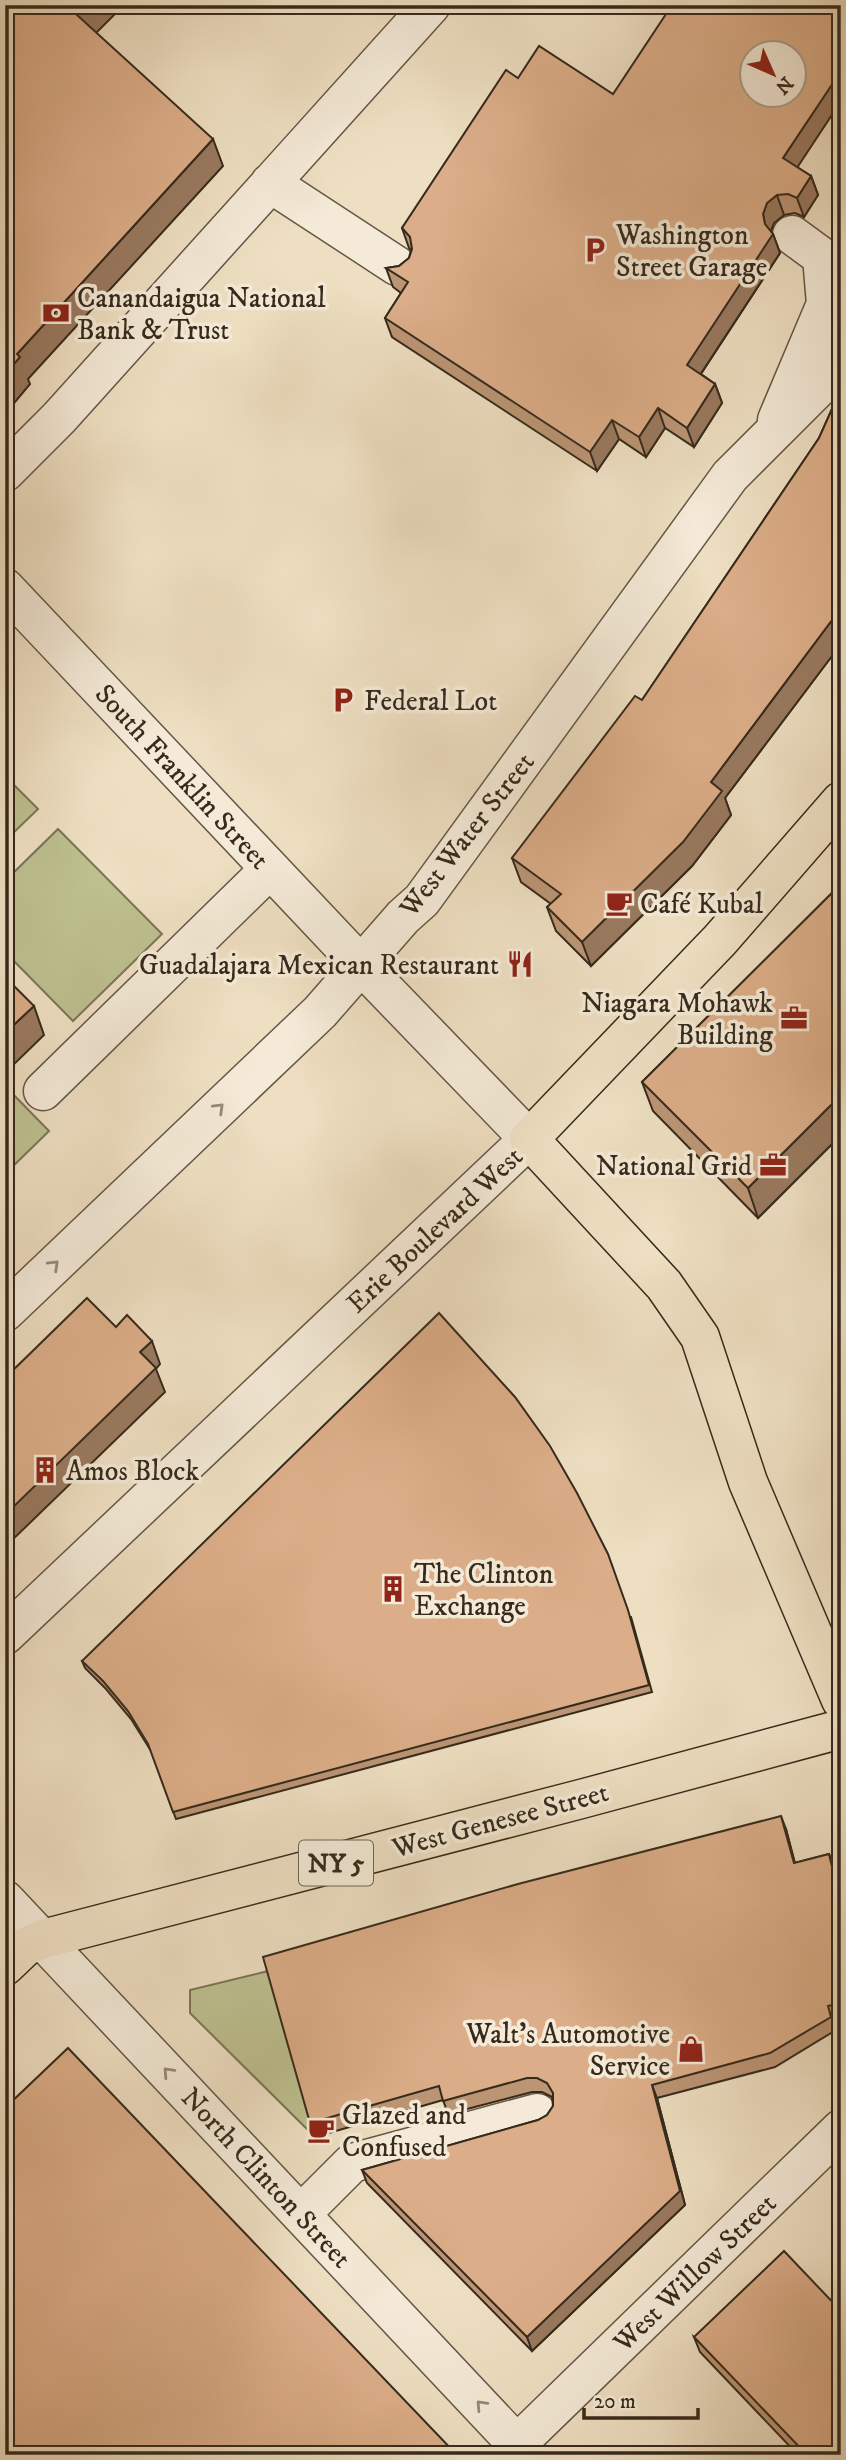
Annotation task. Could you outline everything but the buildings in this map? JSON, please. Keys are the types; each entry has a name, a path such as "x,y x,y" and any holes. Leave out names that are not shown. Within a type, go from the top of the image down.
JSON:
{"main road":[{"name":"Erie Boulevard West","path":"529,1139 720,940 841,802"},
{"path":"529,1139 664,1285 700,1337 748,1482 841,1700"},
{"name":"West Genesee Street","path":"5,1966 25,1947 43,1939 581,1799 841,1728"}],"street":[{"path":"5,472 68,408 431,5"},
{"path":"270,183 397,266"},
{"path":"771,435 825,304 822,257 792,235"},
{"name":"West Water Street","path":"5,1312 320,1012 422,900 730,476 836,365"},
{"name":"South Franklin Street","path":"5,588 529,1139"},
{"path":"43,1091 270,869"},
{"name":"Erie Boulevard West","path":"5,1634 529,1139"},
{"name":"North Clinton Street","path":"5,1900 522,2449"},
{"path":"301,2214 352,2163 537,2113"},
{"name":"West Willow Street","path":"522,2449 841,2129"}],"green space":[{"path":"5,776 38,809 5,841"},
{"path":"58,829 162,934 73,1021 5,952 5,881"},
{"path":"5,1088 49,1131 5,1174"},
{"path":"268,1971 315,2137 190,2013 190,1990"}],"place":[{"name":"Washington Street Garage","path":"595,250"},
{"name":"Canandaigua National Bank & Trust","path":"56,313"},
{"name":"Federal Lot","path":"343,700"},
{"name":"Café Kubal","path":"619,903"},
{"name":"Guadalajara Mexican Restaurant","path":"520,964"},
{"name":"Niagara Mohawk Building","path":"794,1018"},
{"name":"National Grid","path":"773,1165"},
{"name":"Amos Block","path":"45,1470"},
{"name":"The Clinton Exchange","path":"393,1589"},
{"name":"Walt's Automotive Service","path":"691,2049"},
{"name":"Glazed and Confused","path":"321,2130"}]}
